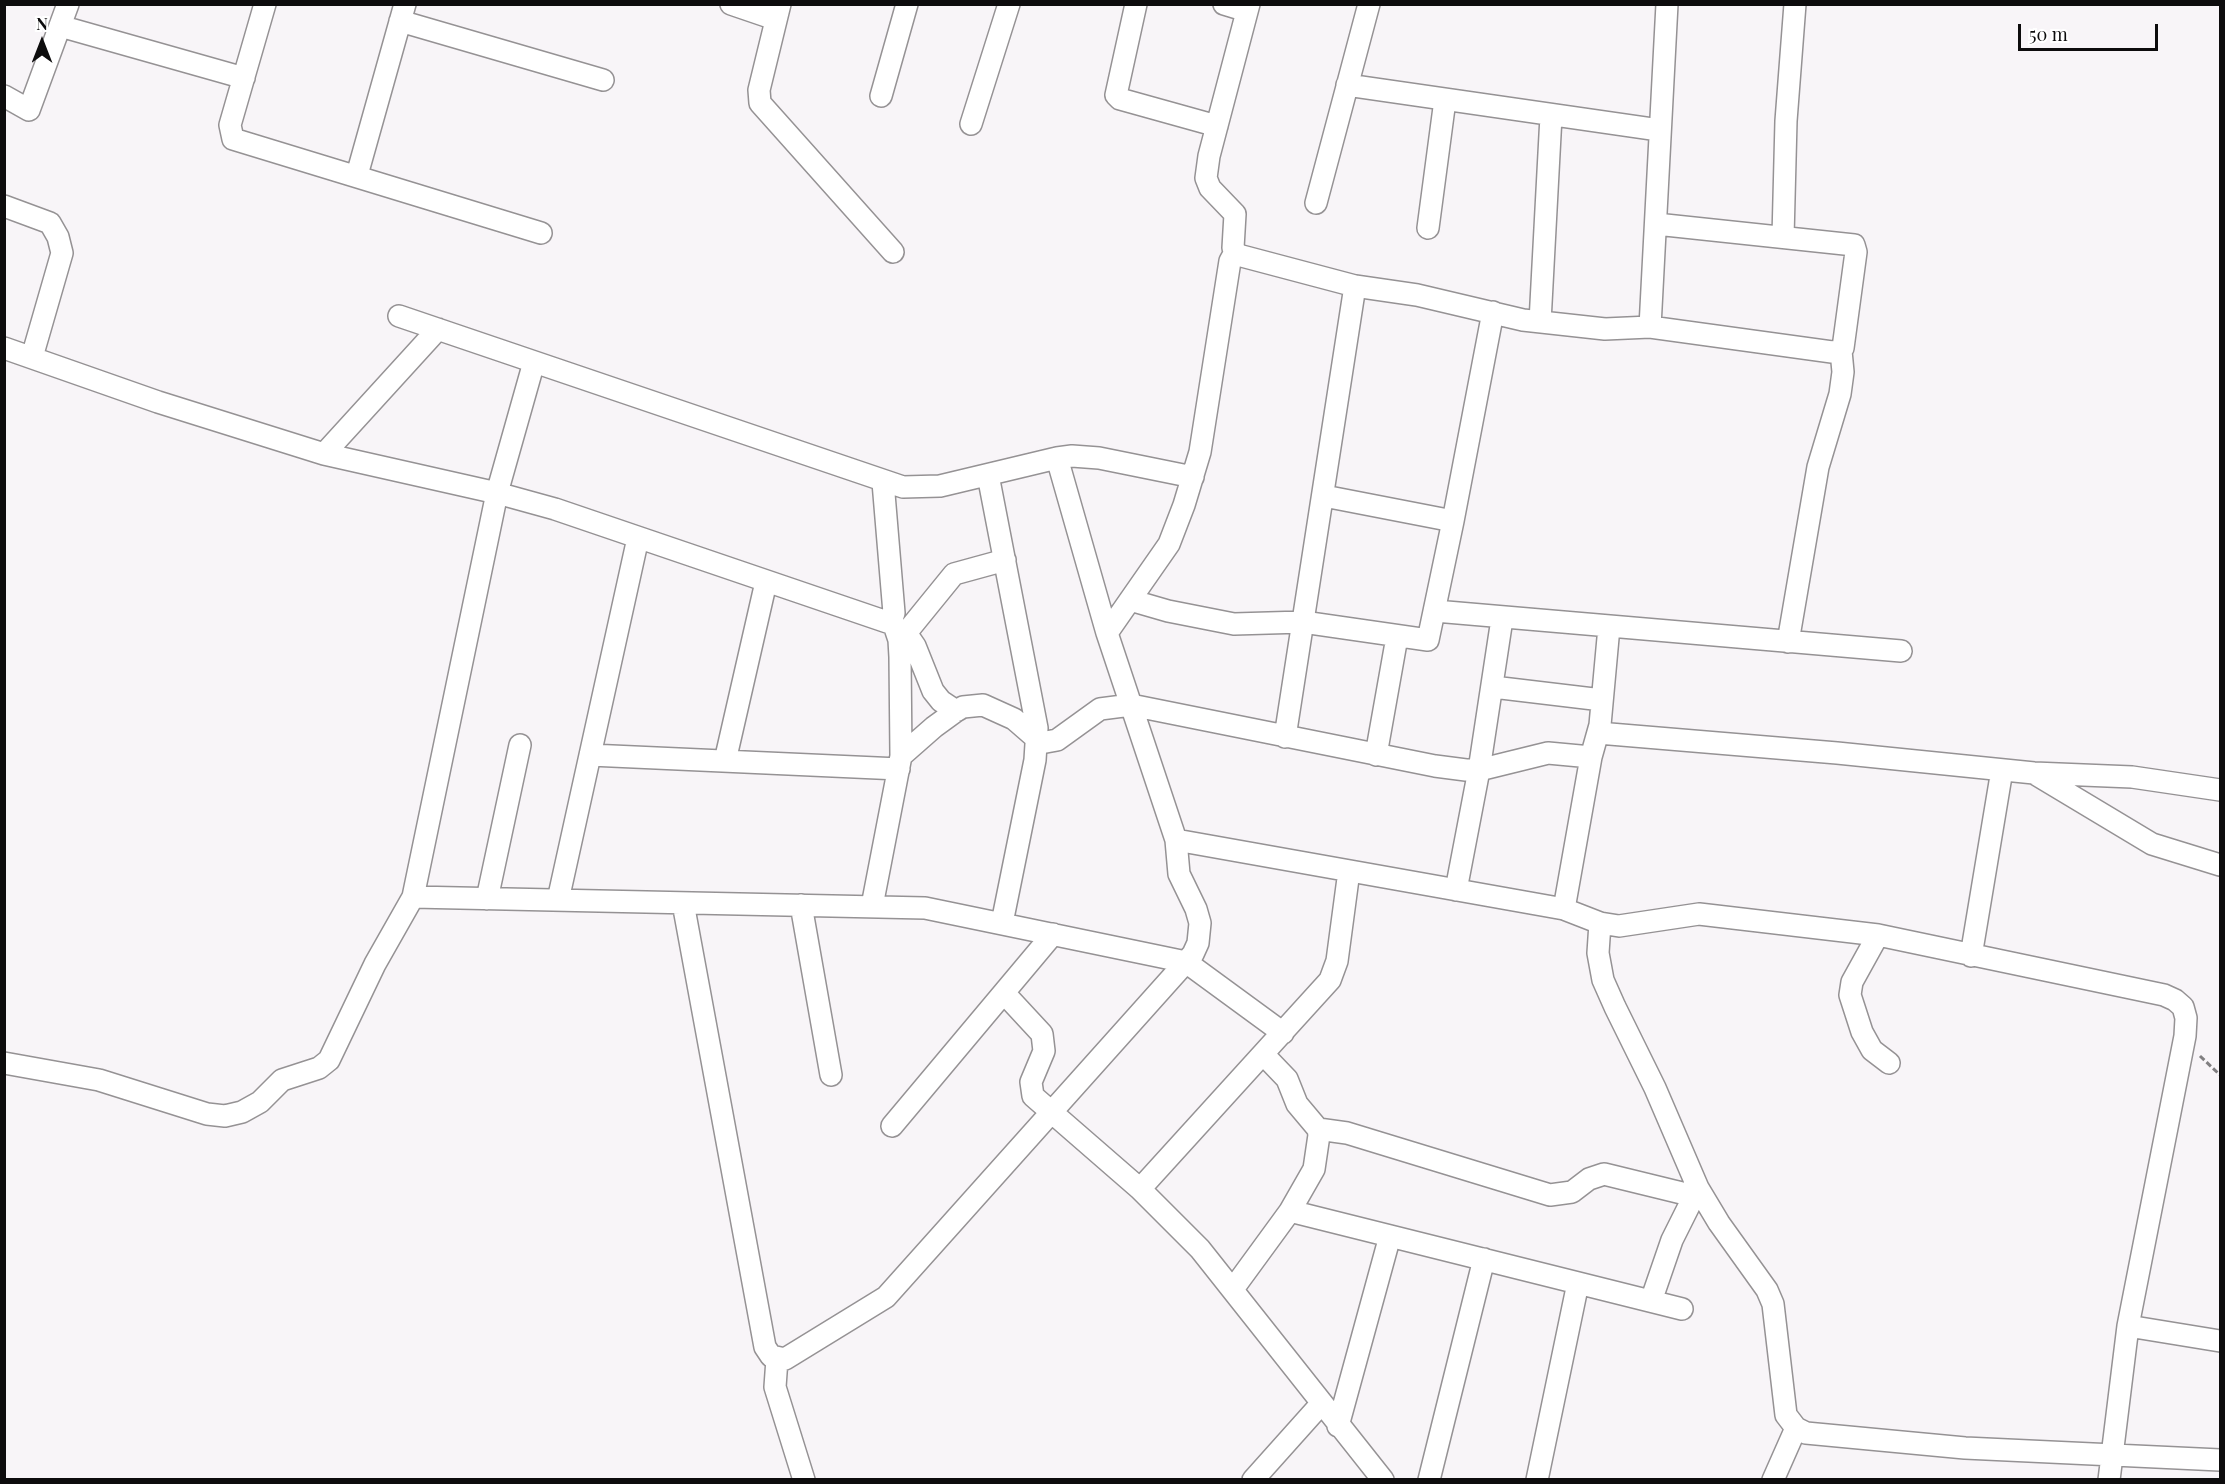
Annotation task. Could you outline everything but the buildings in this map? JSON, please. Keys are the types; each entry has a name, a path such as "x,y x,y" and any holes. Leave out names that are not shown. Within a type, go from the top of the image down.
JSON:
{"street":[{"path":"4,96 29,110 68,4"},
{"path":"266,4 230,125 233,139 541,232"},
{"path":"731,4 778,12 759,90 760,104 893,252"},
{"path":"881,96 907,4"},
{"path":"971,124 1010,4"},
{"path":"1136,4 1116,94 1119,99 1217,126"},
{"path":"1107,633 1169,544 1200,452 1230,261 1235,252 1235,214 1210,188 1206,178 1248,8 1224,4"},
{"path":"1316,204 1369,4"},
{"path":"1650,327 1667,4"},
{"path":"1783,237 1786,121 1795,4"},
{"path":"357,175 402,13 603,80"},
{"path":"60,26 244,78"},
{"path":"1347,85 1659,130"},
{"path":"1428,228 1445,100"},
{"path":"1540,322 1551,116"},
{"path":"4,206 50,223 58,237 62,254 32,357"},
{"path":"1656,224 1854,245 1856,252 1841,351 1843,372 1840,394 1818,467 1788,642"},
{"path":"1235,252 1355,286 1417,295 1540,322 1605,328 1650,327 1841,351"},
{"path":"1285,737 1355,286"},
{"path":"1130,600 1234,624 1304,622 1428,640 1493,312"},
{"path":"399,316 883,482 922,487 940,486 1072,456 1099,458 1193,477"},
{"path":"324,454 438,329"},
{"path":"4,348 158,402 324,454 497,493 555,509 879,620 898,628 915,646 933,691 941,701 956,711"},
{"path":"4,1063 99,1080 207,1114 225,1116 242,1112 260,1102 282,1080 319,1068 329,1059 375,964 413,897 497,493 534,362"},
{"path":"683,903 765,1347 771,1356 785,1359 886,1297 1186,962 1198,943 1200,923 1196,909 1179,874 1176,840 1107,633 1057,458"},
{"path":"988,475 1035,711 1037,739 1002,923"},
{"path":"872,906 900,763 900,657 898,628 894,614 883,482"},
{"path":"1324,496 1453,521"},
{"path":"558,900 638,538"},
{"path":"898,628 954,574 1005,560"},
{"path":"725,761 766,582"},
{"path":"1435,611 1502,619 1901,651"},
{"path":"1456,890 1479,770 1502,619"},
{"path":"1564,909 1591,757 1598,733 1610,627"},
{"path":"1376,754 1397,637"},
{"path":"1493,687 1602,700"},
{"path":"590,754 725,761 900,763 934,727 963,707 983,705 1014,719 1037,739 1051,742 1092,713 1108,707 1131,705 1435,766 1479,770 1548,753 1591,757"},
{"path":"1598,733 2034,773 2132,777 2220,790"},
{"path":"487,899 520,745"},
{"path":"1971,956 2002,770"},
{"path":"2034,773 2152,844 2220,865"},
{"path":"1176,840 1564,909 1600,923 1633,926 1699,914 1878,935 2164,995 2183,1007 2186,1018 2185,1036 2128,1326 2109,1479"},
{"path":"1140,1189 1283,1033 1335,971 1349,871"},
{"path":"413,897 925,908 1186,962 1283,1033"},
{"path":"801,905 831,1075"},
{"path":"1600,923 1598,953 1603,981 1655,1088 1696,1192 1773,1304 1786,1414 1796,1428 1806,1433 1965,1448 2220,1460"},
{"path":"892,1126 1053,934"},
{"path":"1878,935 1852,982 1850,995 1862,1032 1872,1050 1889,1063"},
{"path":"1004,993 1042,1034 1044,1051 1031,1082 1030,1092 1140,1189 1200,1249 1338,1426 1383,1479"},
{"path":"1263,1054 1287,1079 1296,1104 1318,1129 1347,1133 1550,1195 1572,1192 1597,1174 1696,1192"},
{"path":"1233,1290 1290,1211 1314,1169 1318,1129"},
{"path":"1651,1301 1672,1240 1696,1192"},
{"path":"1290,1211 1682,1309"},
{"path":"1338,1426 1390,1236"},
{"path":"1429,1479 1484,1259"},
{"path":"1537,1479 1578,1283"},
{"path":"2128,1326 2220,1341"},
{"path":"777,1359 776,1387 804,1479"},
{"path":"1253,1479 1321,1404"},
{"path":"1773,1479 1796,1428"}]}
